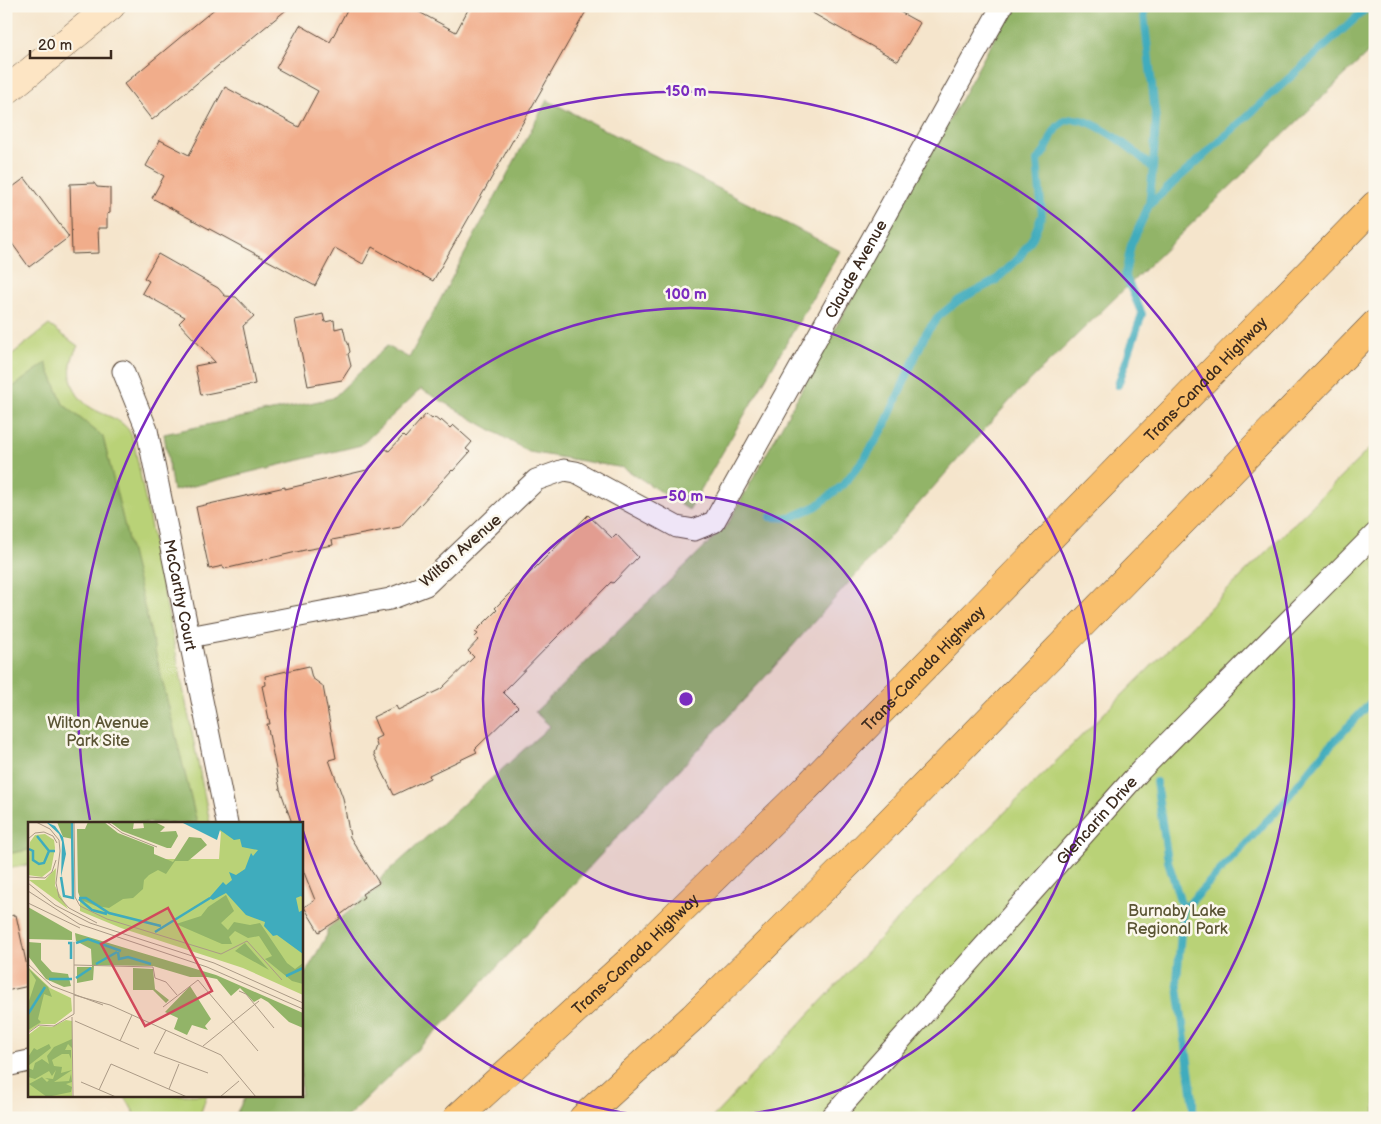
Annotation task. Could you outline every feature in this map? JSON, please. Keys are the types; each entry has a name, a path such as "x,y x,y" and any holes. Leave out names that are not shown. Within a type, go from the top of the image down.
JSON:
{"highway":[{"name":"Trans-Canada Highway","path":"457,1118 628,962 806,788 1375,205"},
{"path":"583,1118 693,1017 853,859 1375,324"}],"main road":[{"path":"6,91 110,6"}],"street":[{"name":"Claude Avenue","path":"707,527 721,514 1002,6"},
{"name":"McCarthy Court","path":"123,371 147,430 227,822"},
{"name":"Wilton Avenue","path":"189,637 390,599 426,585 536,480 564,470 576,472 677,527 694,530 707,527"},
{"name":"Glencarin Drive","path":"831,1118 1141,770 1375,534"},
{"path":"6,1066 28,1061"}],"green space":[{"path":"1012,6 1375,6 1375,46 1015,395 766,676 448,1020 346,1118 234,1118 245,1096 302,1096 302,985 304,976 327,935 327,929 382,885 380,879 550,726 535,712 728,524"},
{"path":"547,100 840,251 689,510 624,468 529,452 421,389 361,445 173,491 164,434 333,398 387,346 409,358"},
{"name":"Wilton Avenue Park Site","path":"49,325 78,346 73,355 71,374 72,383 81,399 88,406 122,423 130,432 134,443 210,822 28,822 28,865 6,869 6,359"},
{"name":"Wilton Avenue Park Site","path":"46,363 63,404 103,437 197,822 28,822 28,850 6,854 6,392"},
{"name":"Burnaby Lake Regional Park","path":"1375,443 1375,1118 712,1118 902,915"},
{"path":"125,1096 207,1096 199,1118 137,1118"}],"building":[{"path":"218,6 291,6 152,120 124,84"},
{"path":"349,6 408,6 456,32 470,6 589,6 433,281 372,247 363,264 335,248 315,286 152,198 164,176 146,166 160,140 189,155 225,87 299,127 318,91 276,68 300,25 330,42"},
{"path":"800,6 889,6 920,23 898,61"},
{"path":"25,178 69,237 29,267 6,235 6,192"},
{"path":"94,183 97,187 110,188 110,213 107,214 107,228 98,228 99,253 72,254 70,184"},
{"path":"158,254 218,288 225,296 236,297 254,316 243,326 255,384 201,395 195,366 215,362 179,323 185,317 142,293 149,281 144,278"},
{"path":"323,314 325,322 334,320 335,329 343,327 350,352 348,354 351,366 342,380 308,386 295,320"},
{"path":"426,414 432,419 434,417 440,422 441,420 450,428 453,425 472,442 466,449 470,452 400,527 332,540 333,545 224,569 223,566 209,569 196,507 367,470 386,449 389,451 403,436 405,438"},
{"path":"588,515 612,538 616,534 638,557 503,692 518,707 475,749 477,752 429,775 430,778 394,795 374,754 377,746 375,739 381,736 373,717 396,706 398,710 441,689 474,657 468,651 478,640 475,637 478,634 475,632 497,610 495,608"},
{"path":"309,666 312,678 323,686 336,758 329,760 343,798 350,837 379,883 362,894 364,897 339,916 341,918 319,932 304,907 315,900 302,868 302,822 292,822 280,789 267,724 270,724 262,686 266,685 265,676"},
{"path":"16,915 28,971 28,986 6,991 6,916"}],"waterway":[{"path":"1118,385 1142,314 1125,275 1131,245 1149,205 1153,168 1156,121 1143,6"},
{"path":"1149,205 1369,6"},
{"path":"771,517 790,518 817,506 844,484 866,456 883,429 926,333 939,316 959,300 995,281 1019,258 1033,237 1042,215 1037,161 1061,123 1074,119 1086,121 1124,144 1153,168"},
{"path":"1183,910 1278,809 1326,750 1375,698"},
{"path":"1156,782 1168,861 1183,910 1177,980 1193,1099 1193,1118"}]}
